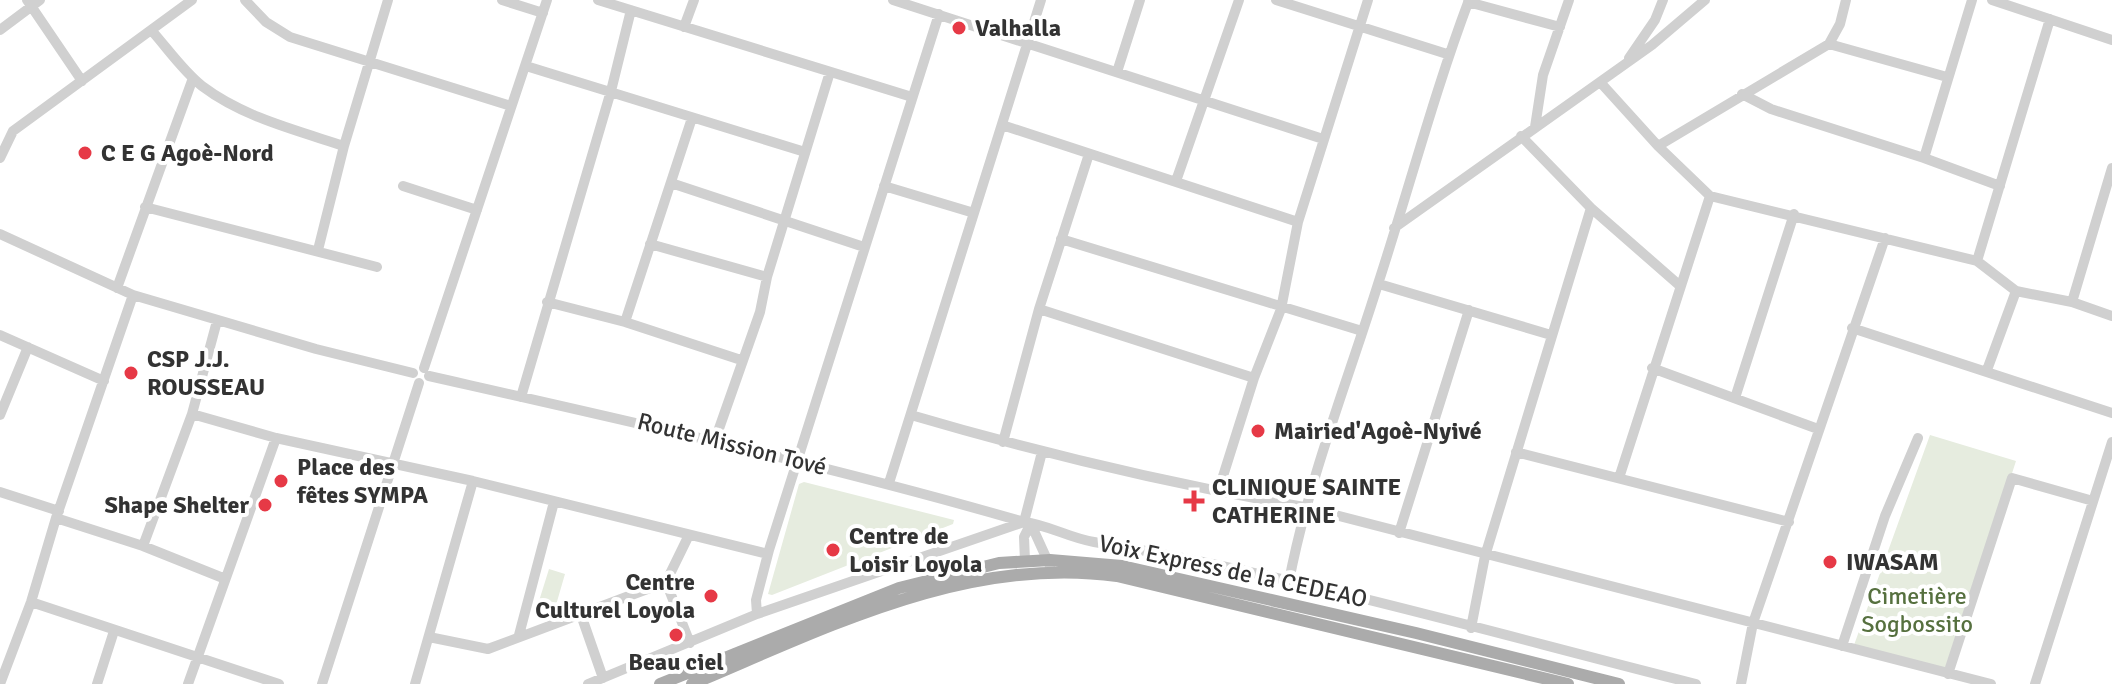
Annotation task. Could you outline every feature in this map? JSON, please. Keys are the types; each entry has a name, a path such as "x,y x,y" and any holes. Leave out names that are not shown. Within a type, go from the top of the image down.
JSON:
{"main road":[{"path":"660,684 899,588 965,570 1025,561 1117,576 1357,626 1568,684"},
{"path":"692,684 934,588 1050,566"},
{"name":"Voix Express de la CEDEAO","path":"1357,626 1619,684"}],"street":[{"path":"0,158 13,131 192,0"},
{"path":"245,0 266,22 290,37 511,106"},
{"path":"318,250 368,60 388,0"},
{"path":"502,0 543,13"},
{"path":"322,684 547,0"},
{"path":"598,0 626,6 684,27 912,97"},
{"path":"684,27 694,0"},
{"path":"893,0 1323,139"},
{"path":"889,483 1041,0"},
{"path":"1117,72 1140,0"},
{"path":"1176,181 1239,0"},
{"path":"1276,0 1447,54"},
{"path":"1218,492 1254,378 1281,309 1298,222 1368,0"},
{"path":"1535,127 1543,75 1569,0"},
{"path":"1626,63 1655,20 1663,0"},
{"path":"1394,228 1626,63 1705,0"},
{"path":"1658,146 1829,44 1840,24 1846,0"},
{"path":"1924,158 1972,0"},
{"path":"1992,0 2112,40"},
{"path":"1289,581 1304,507 1379,284 1447,54 1469,1 1560,27"},
{"path":"0,30 33,2 82,81"},
{"path":"521,397 611,91 626,6"},
{"path":"757,614 756,600 768,554 939,14"},
{"path":"1977,261 2050,19"},
{"path":"1655,20 1666,33"},
{"path":"152,31 193,78 258,117 344,146"},
{"path":"1829,44 1947,77"},
{"path":"526,66 805,152"},
{"path":"715,440 760,312 783,220 830,72"},
{"path":"117,288 193,78"},
{"path":"1600,82 1658,146 1710,196 1977,261 2016,291 2072,302 2112,316"},
{"path":"1742,94 1771,109 2000,186"},
{"path":"625,322 692,118"},
{"path":"1002,125 1298,222"},
{"path":"1521,136 1591,208 1679,285"},
{"path":"1003,442 1039,309 1089,154"},
{"path":"2072,302 2108,199 2112,168"},
{"path":"671,183 864,247"},
{"path":"403,186 477,210"},
{"path":"884,186 974,213"},
{"path":"1619,478 1710,196"},
{"path":"145,207 377,267"},
{"path":"1471,628 1485,556 1591,208"},
{"path":"1735,398 1794,214"},
{"path":"0,234 133,295 217,321 413,373 418,367 424,376"},
{"path":"1741,684 1753,623 1885,238"},
{"path":"1061,239 1281,309 1362,331"},
{"path":"650,244 767,277"},
{"path":"1379,284 1551,335"},
{"path":"1987,370 2016,291"},
{"path":"0,684 4,659 31,602 57,514 133,295"},
{"path":"547,302 625,322 741,360"},
{"path":"1039,309 1254,378"},
{"path":"1399,533 1469,310"},
{"path":"143,546 192,414 217,321"},
{"path":"1852,328 2112,413"},
{"path":"0,335 104,381"},
{"path":"0,415 28,347"},
{"path":"1652,368 1818,429"},
{"name":"Route Mission Tové","path":"424,376 798,460 889,483 1026,526 1051,527 1080,540 1289,581 1696,684"},
{"path":"192,414 276,438 473,481 688,537 768,554"},
{"path":"911,415 1042,452 1218,492 1304,507 1991,684"},
{"path":"188,684 223,578 276,438"},
{"path":"1842,646 1885,516 1918,438"},
{"path":"2035,684 2112,442"},
{"path":"1025,561 1024,537 1042,452"},
{"path":"1516,452 1789,522"},
{"path":"1948,674 2012,478 2093,501"},
{"path":"415,684 473,481"},
{"path":"0,492 223,578"},
{"path":"519,635 554,502"},
{"path":"1026,526 1035,533 1050,566"},
{"path":"588,684 757,614 1026,526"},
{"path":"429,637 488,649 666,582 688,537"},
{"path":"666,582 690,643"},
{"path":"31,602 279,684"},
{"path":"580,612 603,678"},
{"path":"97,684 114,631"}],"green space":[{"name":"Cimetière Sogbossito","path":"1930,435 2016,461 1948,670 1854,645"},
{"name":"Centre de Loisir Loyola","path":"804,482 954,520 953,524 768,594 799,484"},
{"path":"549,569 565,574 556,605 539,601"}],"place":[{"name":"Valhalla","path":"959,28"},
{"name":"C E G Agoè-Nord","path":"85,153"},
{"name":"CSP J.J. ROUSSEAU","path":"131,373"},
{"name":"Mairied'Agoè-Nyivé","path":"1258,431"},
{"name":"Place des fêtes SYMPA","path":"281,481"},
{"name":"CLINIQUE SAINTE CATHERINE","path":"1194,501"},
{"name":"Shape Shelter","path":"265,505"},
{"name":"Centre de Loisir Loyola","path":"833,550"},
{"name":"IWASAM","path":"1830,562"},
{"name":"Centre Culturel Loyola","path":"711,596"},
{"name":"Beau ciel","path":"676,635"}]}
